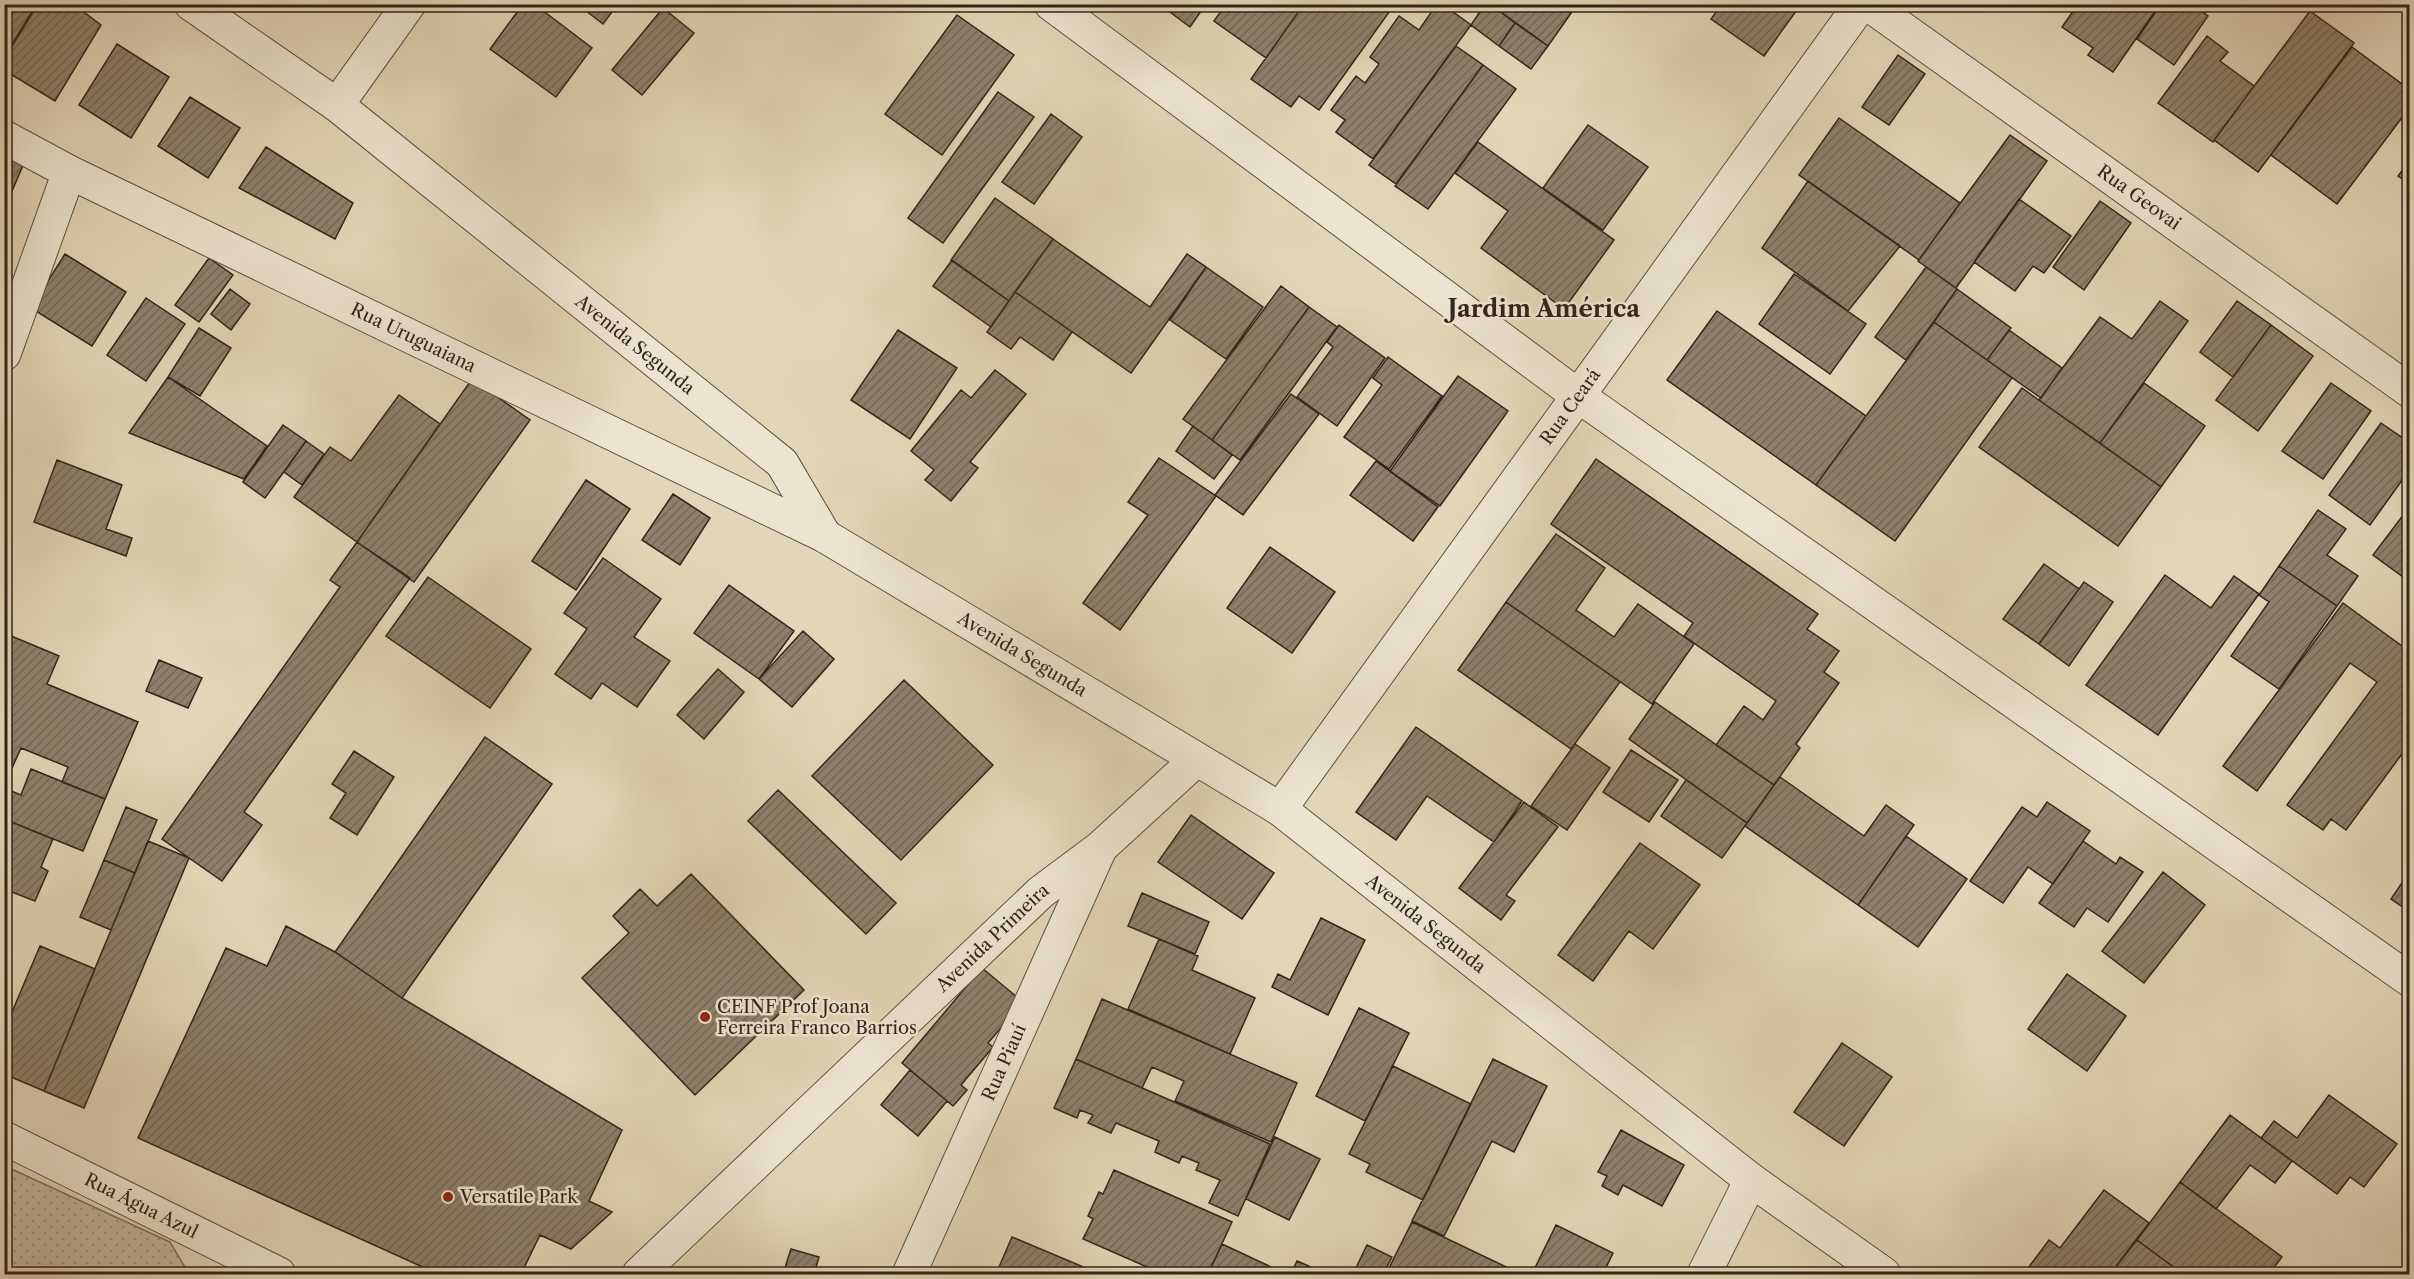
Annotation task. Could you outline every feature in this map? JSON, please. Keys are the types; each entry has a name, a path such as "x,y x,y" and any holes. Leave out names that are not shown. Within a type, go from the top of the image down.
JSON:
{"street":[{"name":"Avenida Segunda","path":"191,4 337,105 782,463 825,536 1280,808 1751,1180 1884,1275"},
{"path":"337,105 408,4"},
{"path":"1051,4 1577,395 2409,980"},
{"name":"Rua Ceará","path":"1280,808 1861,4"},
{"name":"Rua Geovai","path":"1868,4 2409,391"},
{"name":"Rua Uruguaiana","path":"4,137 69,172 825,536"},
{"path":"4,354 69,172"},
{"name":"Avenida Primeira","path":"639,1275 1041,892 1100,849 1196,759"},
{"name":"Rua Piauí","path":"909,1275 1100,849"},
{"name":"Rua Água Azul","path":"4,1138 279,1275"},
{"path":"1704,1275 1751,1180"}],"shaded area":[{"path":"5,1166 170,1242 189,1274 5,1274"}],"building":[{"path":"4,4 37,4 4,57"},
{"path":"38,4 73,4 101,25 55,101 4,70 4,59"},
{"path":"523,4 534,4 592,48 556,97 490,49"},
{"path":"577,4 618,4 603,24"},
{"path":"1159,4 1206,4 1190,27"},
{"path":"1226,4 1304,4 1266,58 1214,21"},
{"path":"1304,4 1386,4 1392,8 1319,110 1299,96 1291,107 1251,79"},
{"path":"1437,4 1442,4 1471,25 1373,159 1336,132 1345,120 1331,110 1356,76 1365,83 1379,64 1370,57 1399,16 1419,30"},
{"path":"1485,4 1490,4 1515,23 1499,46 1471,25"},
{"path":"1490,4 1574,4 1576,6 1548,46"},
{"path":"1722,4 1801,4 1764,56 1711,19"},
{"path":"2078,4 2160,4 2113,72 2088,55 2093,48 2062,27"},
{"path":"2161,4 2192,4 2208,16 2174,65 2137,39"},
{"path":"663,8 694,33 642,95 612,70"},
{"path":"2310,11 2354,43 2258,172 2214,140"},
{"path":"957,15 1014,55 942,155 885,114"},
{"path":"1515,23 1548,46 1531,69 1499,46"},
{"path":"2207,36 2228,52 2220,61 2254,86 2213,142 2158,103"},
{"path":"117,44 169,77 131,138 79,105"},
{"path":"1456,46 1483,65 1396,184 1369,165"},
{"path":"2352,47 2410,90 2410,107 2337,204 2271,155"},
{"path":"1898,55 1925,74 1889,125 1862,107"},
{"path":"1483,65 1516,89 1428,209 1395,186"},
{"path":"998,92 1034,117 943,243 908,218"},
{"path":"190,97 240,128 208,178 158,146"},
{"path":"1051,114 1082,137 1034,204 1002,182"},
{"path":"1839,118 1960,203 1919,260 1799,175"},
{"path":"1588,125 1648,167 1603,230 1543,188"},
{"path":"2010,135 2047,161 1956,288 1918,261"},
{"path":"1478,142 1614,240 1564,309 1481,248 1508,211 1455,173"},
{"path":"4,146 27,156 4,210"},
{"path":"266,147 353,203 335,239 239,188"},
{"path":"2410,160 2410,184 2398,176"},
{"path":"1808,181 1900,246 1848,311 1762,248"},
{"path":"995,198 1053,239 1009,301 951,260"},
{"path":"2019,199 2071,236 2044,273 2033,266 2015,291 1974,262"},
{"path":"2100,201 2131,223 2084,290 2053,267"},
{"path":"1053,239 1150,307 1187,254 1206,267 1131,373 1015,292"},
{"path":"65,254 126,292 92,346 31,308"},
{"path":"209,258 233,275 199,322 175,305"},
{"path":"952,260 1009,301 991,327 933,286"},
{"path":"1206,267 1263,307 1226,359 1170,320"},
{"path":"1926,267 1957,289 1906,360 1875,337"},
{"path":"1794,274 1866,324 1830,374 1759,324"},
{"path":"1281,286 1309,307 1212,440 1183,419"},
{"path":"230,289 250,304 231,330 211,314"},
{"path":"1957,289 2011,328 1987,360 1934,322"},
{"path":"1015,292 1072,332 1053,360 1020,337 1011,349 987,332"},
{"path":"146,298 185,324 146,381 107,355"},
{"path":"2160,301 2188,321 2100,443 2039,400 2100,317 2132,339"},
{"path":"2237,301 2271,325 2233,377 2200,352"},
{"path":"1309,307 1337,327 1240,460 1212,440"},
{"path":"1717,311 1866,416 1816,485 1667,380"},
{"path":"1934,322 2012,378 1895,541 1816,485"},
{"path":"1339,325 1385,358 1337,426 1297,397 1333,347 1327,342"},
{"path":"2271,325 2313,356 2258,431 2216,400"},
{"path":"199,328 231,348 200,396 168,377"},
{"path":"898,330 957,368 910,439 851,400"},
{"path":"2009,330 2062,368 2041,398 1987,360"},
{"path":"1388,357 1442,396 1389,469 1344,437 1382,385 1373,378"},
{"path":"995,370 1026,394 970,462 978,468 951,501 925,480 934,470 911,451 961,390 971,398"},
{"path":"1458,376 1508,411 1440,506 1390,471"},
{"path":"168,377 267,446 244,479 129,433"},
{"path":"472,379 530,420 414,582 357,542"},
{"path":"2144,383 2205,426 2161,487 2100,443"},
{"path":"2331,383 2371,411 2323,479 2282,451"},
{"path":"2022,388 2161,487 2118,546 1979,447"},
{"path":"1291,394 1319,414 1243,515 1215,495"},
{"path":"399,395 440,424 357,542 294,497 330,447 351,461"},
{"path":"2381,423 2410,443 2410,469 2370,525 2329,495"},
{"path":"283,425 306,441 265,498 243,482"},
{"path":"1193,426 1232,455 1214,479 1176,451"},
{"path":"306,441 324,454 302,485 284,472"},
{"path":"1159,458 1216,496 1120,630 1083,603 1148,515 1128,502"},
{"path":"1596,459 1818,614 1807,629 1839,651 1824,672 1839,683 1796,744 1800,748 1774,785 1716,745 1744,706 1763,720 1776,701 1684,636 1693,623 1551,524"},
{"path":"57,460 122,485 106,529 132,538 126,556 34,522"},
{"path":"1376,461 1438,507 1413,541 1350,495"},
{"path":"586,480 630,509 576,590 532,561"},
{"path":"673,494 710,518 680,565 642,540"},
{"path":"2410,506 2410,582 2373,555"},
{"path":"2318,510 2346,529 2327,555 2358,576 2337,606 2279,566"},
{"path":"1556,534 1605,568 1576,610 1614,637 1638,604 1694,644 1652,704 1506,602"},
{"path":"357,542 410,578 244,812 262,825 222,881 162,839 340,587 330,580"},
{"path":"1270,547 1335,592 1292,653 1227,608"},
{"path":"603,558 661,599 634,637 670,661 637,707 602,683 591,699 555,674 587,629 564,613"},
{"path":"2044,564 2079,589 2039,644 2003,619"},
{"path":"2279,566 2337,606 2279,689 2231,656 2269,602 2259,595"},
{"path":"2165,575 2211,608 2234,576 2259,594 2158,735 2086,685"},
{"path":"428,577 531,649 490,708 386,636"},
{"path":"2084,582 2113,602 2069,666 2039,644"},
{"path":"729,585 794,631 759,679 694,633"},
{"path":"1506,602 1620,682 1571,749 1458,670"},
{"path":"2343,603 2410,652 2410,743 2346,830 2331,819 2323,830 2287,805 2377,682 2350,663 2257,791 2223,766"},
{"path":"803,631 834,659 792,707 759,679"},
{"path":"4,633 59,656 47,684 138,722 105,799 62,782 68,767 21,748 12,768 4,765"},
{"path":"159,660 202,678 188,708 146,691"},
{"path":"718,669 744,692 704,739 677,715"},
{"path":"904,680 993,765 901,860 812,776"},
{"path":"1655,702 1774,785 1747,823 1629,739"},
{"path":"1416,727 1522,801 1494,842 1427,796 1396,840 1356,812"},
{"path":"485,737 552,784 402,998 335,952"},
{"path":"1575,744 1610,768 1567,830 1531,806"},
{"path":"1631,750 1678,780 1649,822 1603,792"},
{"path":"354,751 394,777 357,835 330,818 346,793 332,784"},
{"path":"31,769 105,799 83,851 4,819 4,788 21,795"},
{"path":"1780,777 1864,836 1886,805 1914,825 1858,905 1745,826"},
{"path":"1686,780 1747,823 1722,858 1661,816"},
{"path":"778,790 896,903 866,934 748,821"},
{"path":"1524,802 1558,827 1506,895 1515,901 1501,920 1459,888"},
{"path":"2047,802 2090,831 2053,884 2028,867 2003,903 1970,881 2022,807 2037,817"},
{"path":"126,807 157,820 135,873 104,860"},
{"path":"1191,815 1274,873 1242,919 1158,862"},
{"path":"4,819 53,839 41,867 48,871 35,901 4,889"},
{"path":"1906,836 1967,879 1918,947 1858,905"},
{"path":"148,841 189,858 84,1108 44,1091"},
{"path":"2083,841 2116,864 2120,857 2143,872 2108,922 2087,908 2074,927 2039,903"},
{"path":"1640,843 1700,885 1653,949 1629,931 1593,981 1558,955"},
{"path":"104,860 135,873 111,930 80,917"},
{"path":"2410,871 2410,912 2391,899"},
{"path":"2163,872 2205,905 2144,983 2102,951"},
{"path":"691,874 804,990 695,1095 582,978 629,933 613,916 640,889 657,906"},
{"path":"1142,893 1209,922 1195,954 1128,926"},
{"path":"1321,918 1365,940 1328,1015 1272,987 1278,974 1290,980"},
{"path":"286,926 335,952 402,998 622,1130 589,1201 612,1212 571,1249 540,1235 521,1274 438,1274 138,1138 226,948 267,966"},
{"path":"1159,939 1198,956 1192,970 1255,998 1230,1054 1128,1009"},
{"path":"40,946 95,969 44,1091 4,1074 4,1031"},
{"path":"982,968 1023,1002 988,1043 993,1047 961,1085 967,1090 953,1106 902,1063"},
{"path":"2067,974 2126,1016 2087,1071 2028,1029"},
{"path":"1102,999 1297,1083 1271,1142 1175,1101 1184,1081 1152,1067 1142,1088 1076,1059"},
{"path":"1359,1008 1409,1033 1365,1121 1316,1096"},
{"path":"1842,1043 1892,1077 1844,1146 1794,1112"},
{"path":"1076,1059 1270,1144 1238,1216 1209,1203 1220,1180 1196,1170 1199,1163 1182,1156 1179,1163 1155,1152 1159,1141 1116,1123 1111,1133 1088,1123 1093,1115 1080,1110 1077,1118 1054,1108"},
{"path":"1493,1059 1547,1086 1514,1152 1492,1141 1444,1236 1412,1221"},
{"path":"1393,1066 1471,1104 1423,1200 1366,1172 1370,1164 1349,1154"},
{"path":"910,1070 947,1101 918,1136 881,1105"},
{"path":"2329,1095 2397,1144 2364,1187 2350,1177 2337,1194 2261,1138 2274,1121 2297,1138"},
{"path":"2230,1115 2292,1161 2275,1183 2250,1165 2216,1209 2180,1182"},
{"path":"1621,1130 1684,1165 1662,1206 1623,1185 1618,1195 1602,1186 1607,1176 1598,1172"},
{"path":"1275,1137 1320,1159 1289,1220 1246,1199"},
{"path":"1114,1170 1232,1222 1208,1274 1163,1274 1083,1239 1093,1219 1088,1216 1099,1192 1103,1194"},
{"path":"2180,1182 2282,1257 2269,1274 2183,1274 2137,1240"},
{"path":"2104,1190 2149,1223 2110,1274 2028,1274 2025,1272 2049,1240 2060,1248"},
{"path":"1412,1222 1521,1274 1386,1274"},
{"path":"1556,1225 1613,1253 1603,1274 1532,1274"},
{"path":"1012,1237 1100,1274 996,1274"},
{"path":"2137,1240 2183,1274 2110,1274"},
{"path":"1222,1244 1286,1274 1208,1274"},
{"path":"1367,1245 1392,1257 1383,1274 1353,1274"},
{"path":"791,1249 819,1257 814,1274 783,1274"},
{"path":"1297,1261 1325,1273 1291,1274"}],"place":[{"name":"CEINF Prof Joana Ferreira Franco Barrios","path":"705,1017"},
{"name":"Versatile Park","path":"448,1197"}],"district":[{"name":"Jardim América","path":"1544,308"}]}
